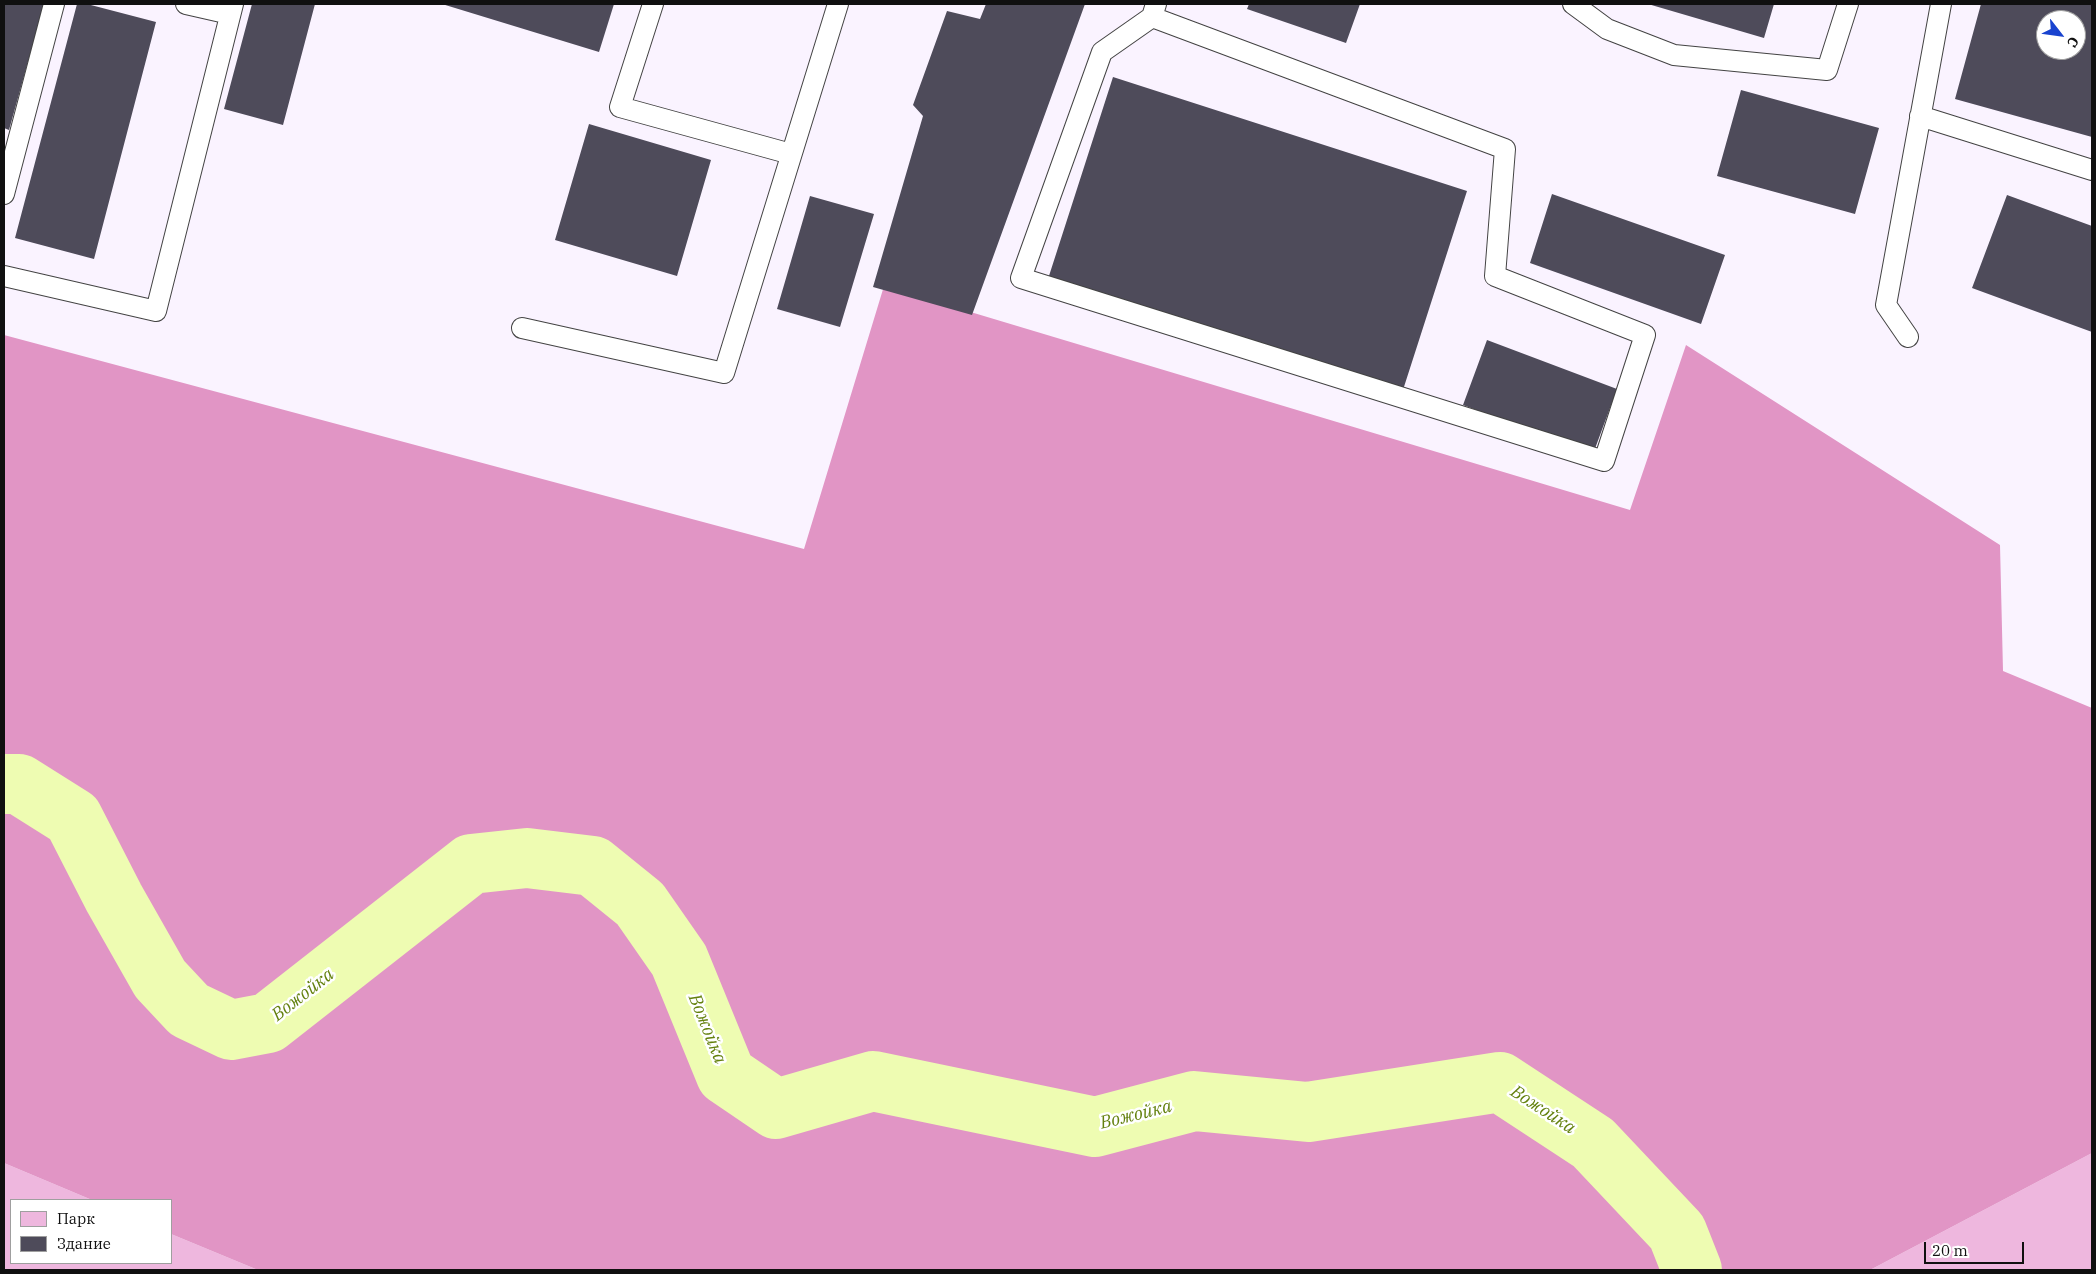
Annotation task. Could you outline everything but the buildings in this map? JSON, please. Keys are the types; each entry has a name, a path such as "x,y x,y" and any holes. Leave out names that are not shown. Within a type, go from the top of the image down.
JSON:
{"lane":[{"path":"4,194 10,148 54,4"},
{"path":"4,276 156,311 231,9 186,4"},
{"path":"653,4 620,107 791,154"},
{"path":"522,328 724,373 838,4"},
{"path":"1573,4 1607,29 1674,55 1827,70 1848,4"},
{"path":"1908,338 1886,305 1941,4"},
{"path":"1154,10 1505,149 1495,276 1645,335 1604,461 1022,278 1102,52 1154,10"},
{"path":"1920,116 2092,170"}],"green space":[{"path":"2092,1153 2092,1270 1870,1270"},
{"path":"4,1163 90,1199 10,1199 10,1264 172,1264 172,1234 258,1270 4,1270"}],"shaded area":[{"path":"884,286 1630,510 1686,345 2000,545 2003,671 2092,708 2092,1153 1870,1270 258,1270 172,1234 172,1199 90,1199 4,1163 4,335 804,549"}],"waterway":[{"name":"Вожойка","path":"4,784 19,784 73,818 114,898 160,979 189,1010 231,1030 268,1023 471,864 527,858 593,866 640,904 679,960 726,1075 776,1109 873,1081 1095,1127 1194,1101 1308,1112 1500,1082 1593,1143 1677,1232 1692,1270"}]}
